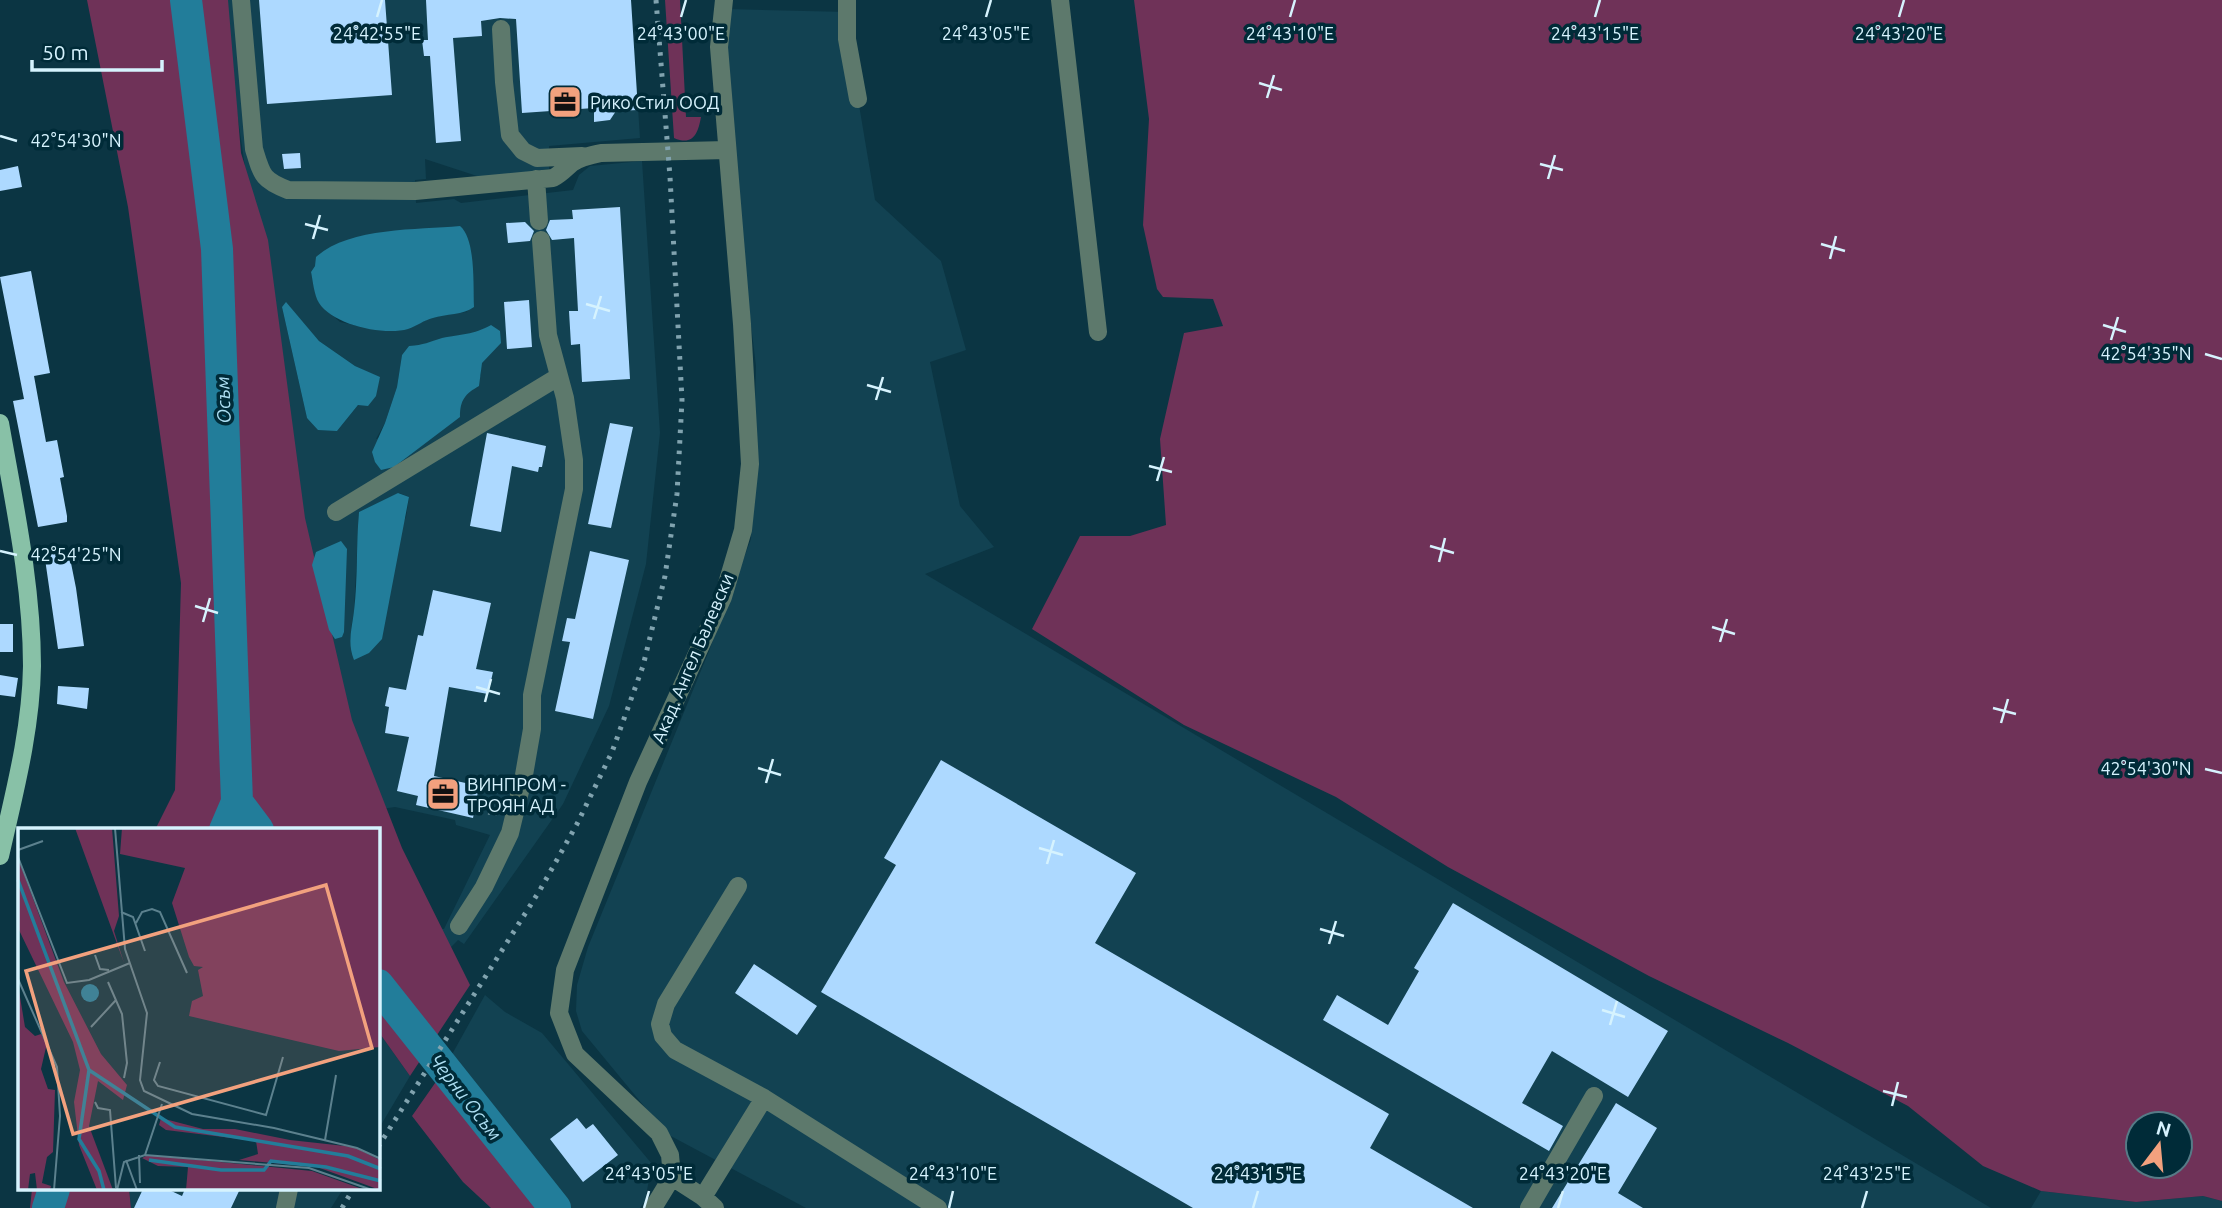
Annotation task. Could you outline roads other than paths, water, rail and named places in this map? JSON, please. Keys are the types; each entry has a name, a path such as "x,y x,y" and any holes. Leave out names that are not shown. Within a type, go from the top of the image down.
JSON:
{"main road":[{"path":"0,423 29,599 32,668 19,771 0,856"}],"street":[{"path":"241,0 254,149 260,168 269,182 288,190 415,191 552,178 586,156"},
{"name":"Акад. Ангел Балевски","path":"672,1177 670,1155 659,1133 575,1054 559,1013 565,970 638,782 723,597 743,530 750,464 742,324 719,47 724,0"},
{"path":"847,0 847,39 858,99"},
{"path":"1060,0 1098,332"},
{"path":"501,29 510,135 523,150 537,158 622,151 727,150"},
{"path":"536,179 539,221"},
{"path":"459,926 484,887 510,833 532,729 532,695 574,489 574,460 565,398 548,335 541,240"},
{"path":"336,512 558,377"},
{"path":"738,886 666,1004 660,1024 663,1036 675,1049 764,1098 938,1208"},
{"path":"1529,1208 1594,1096"},
{"path":"653,1208 672,1177 709,1202 764,1098"},
{"path":"285,1208 289,1190"}],"waterway":[{"name":"Осъм","path":"186,0 217,249 237,802 226,828"},
{"name":"Черни Осъм","path":"237,802 256,828"},
{"name":"Черни Осъм","path":"380,988 555,1208"},
{"path":"48,1208 54,1190"}],"railway":[{"path":"380,1144 540,890 577,824 612,752 643,666 665,576 677,494 682,400 670,177 656,0"},
{"path":"342,1208 352,1190"}],"place":[{"name":"Рико Стил ООД","path":"565,102"},
{"name":"ВИНПРОМ - ТРОЯН АД","path":"443,794"}]}
